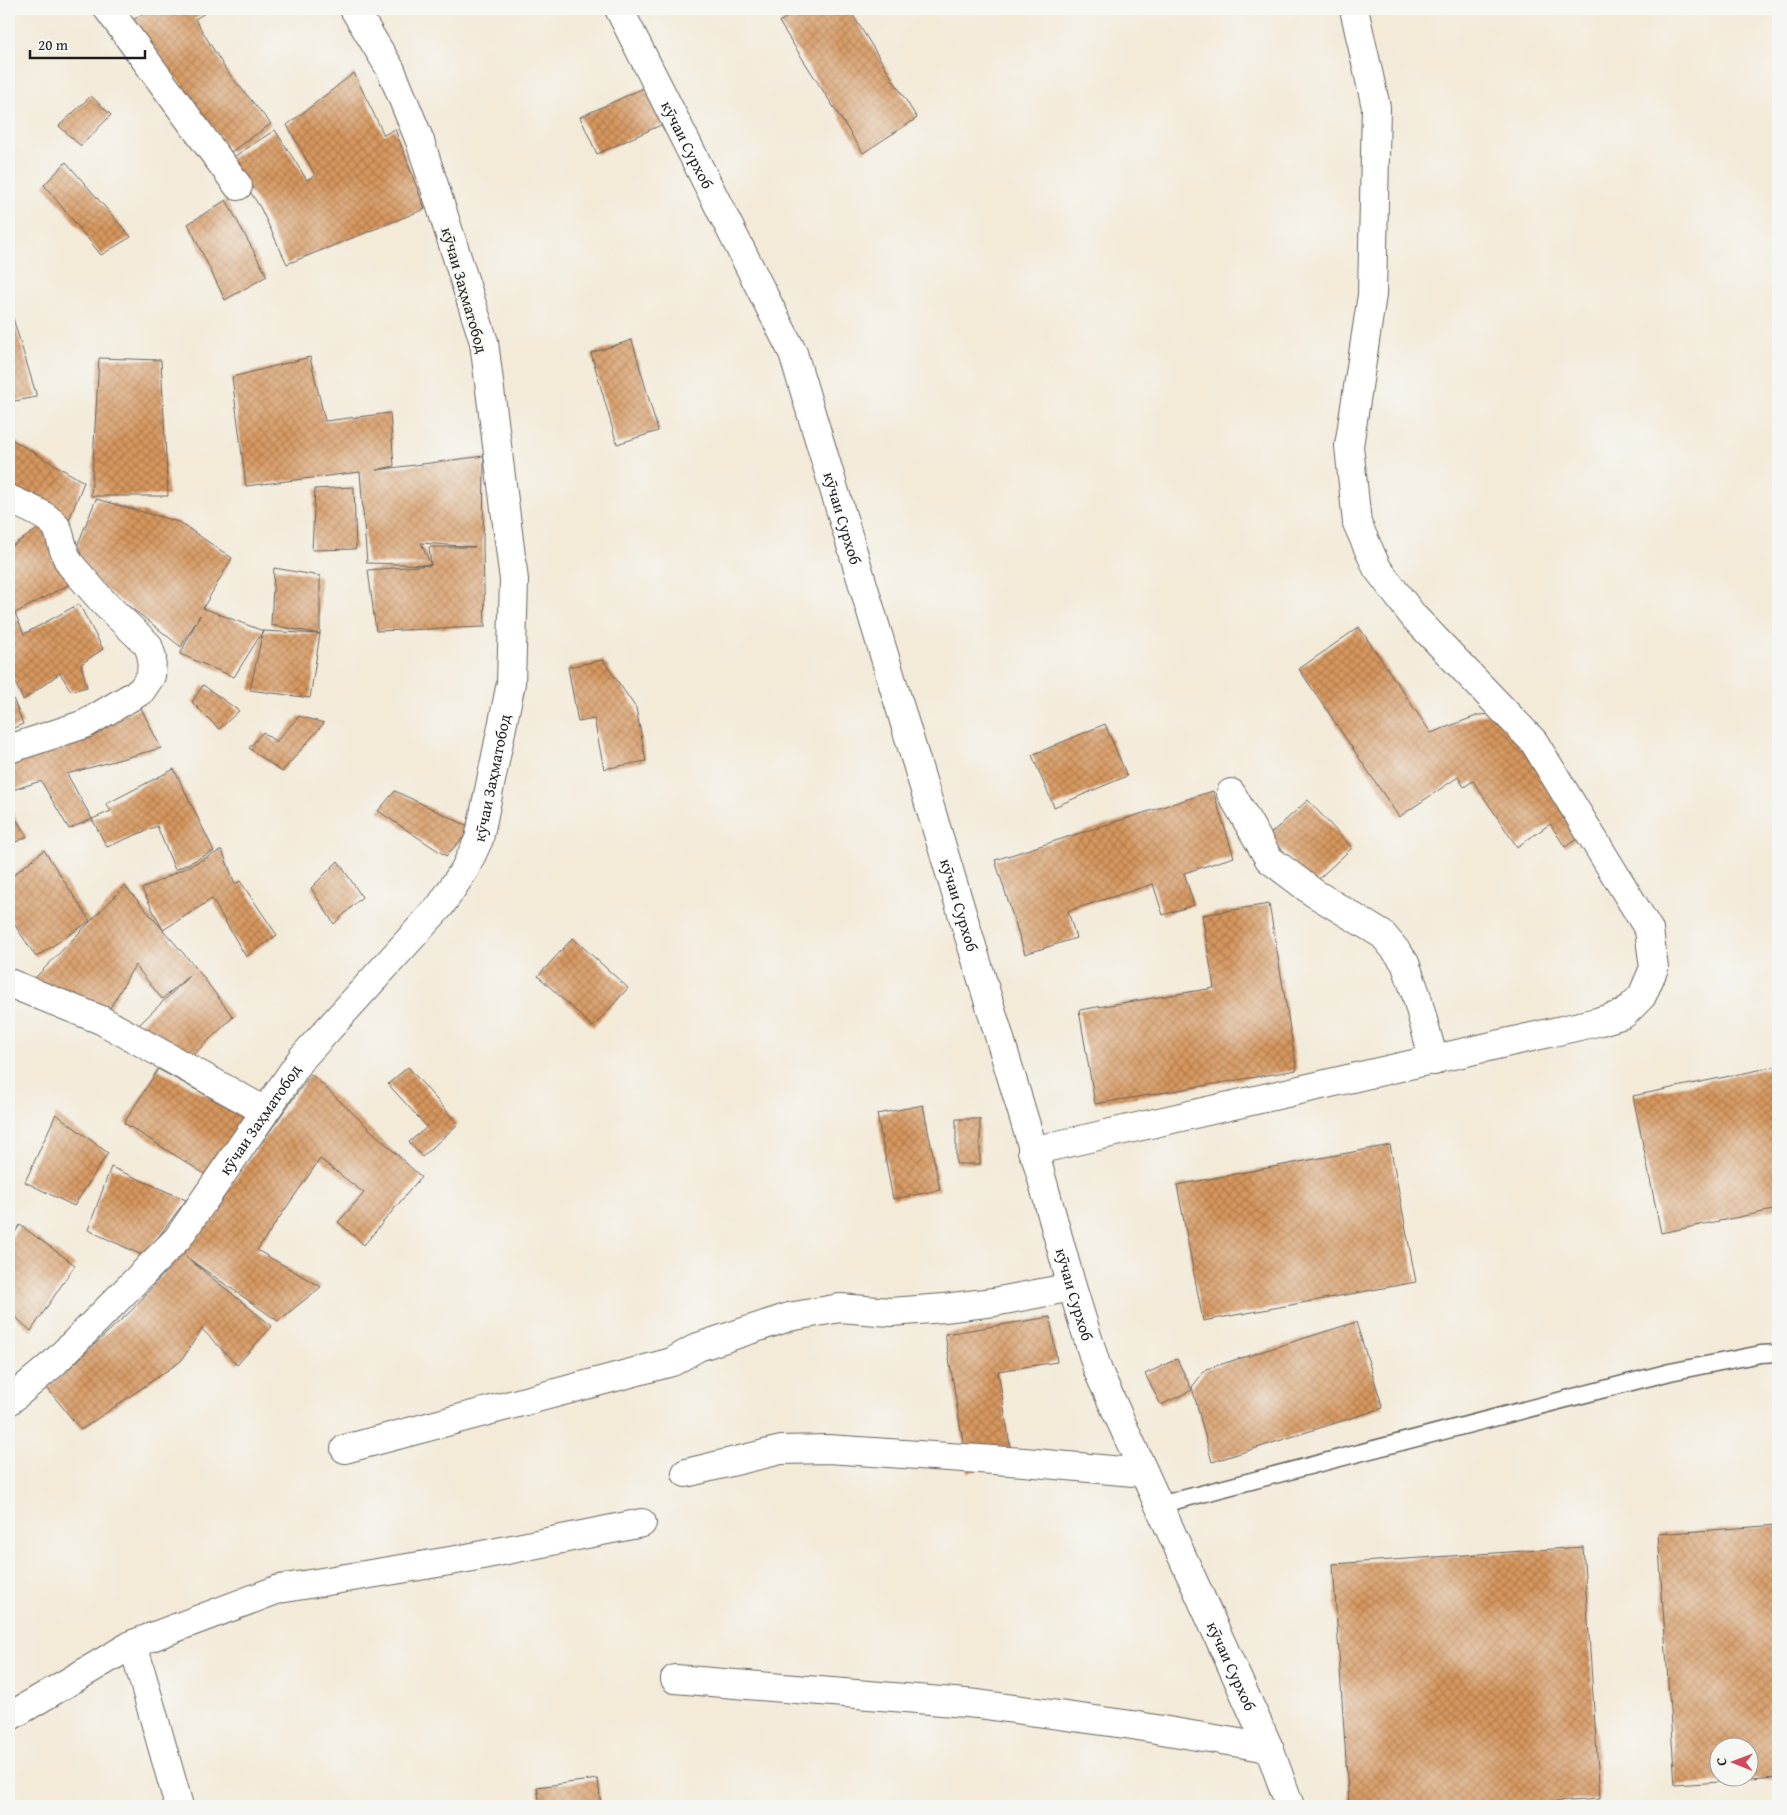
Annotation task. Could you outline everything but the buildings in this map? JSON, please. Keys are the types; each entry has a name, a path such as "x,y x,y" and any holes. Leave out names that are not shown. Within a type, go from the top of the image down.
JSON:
{"street":[{"path":"108,9 238,186"},
{"name":"кӯчаи Заҳматобод","path":"9,1401 54,1363 178,1238 302,1058 441,905 466,869 479,839 512,683 514,580 484,342 420,141 391,70 354,9"},
{"name":"кӯчаи Сурхоб","path":"619,9 793,353 1098,1371 1269,1748 1290,1806"},
{"path":"1032,1151 1434,1061 1597,1022 1624,1014 1642,996 1654,968 1649,930 1534,742 1414,617 1377,568 1357,523 1349,446 1372,295 1376,107 1354,9"},
{"path":"9,499 34,510 51,521 57,528 65,557 70,564 104,603 148,645 152,657 151,676 141,691 85,724 9,749"},
{"path":"1231,793 1269,859 1314,893 1383,935 1398,953 1405,964 1416,994 1434,1061"},
{"path":"9,983 101,1020 266,1111"},
{"path":"345,1448 672,1362 698,1347 789,1317 840,1308 892,1312 944,1308 994,1302 1072,1287"},
{"path":"686,1473 781,1450 828,1449 1024,1462 1144,1473"},
{"path":"9,1717 133,1644 279,1589 462,1559 642,1523"},
{"path":"133,1644 179,1806"},
{"path":"675,1679 978,1704 1132,1725 1269,1748"}],"lane":[{"path":"1158,1505 1670,1372 1761,1354 1778,1353"}]}
